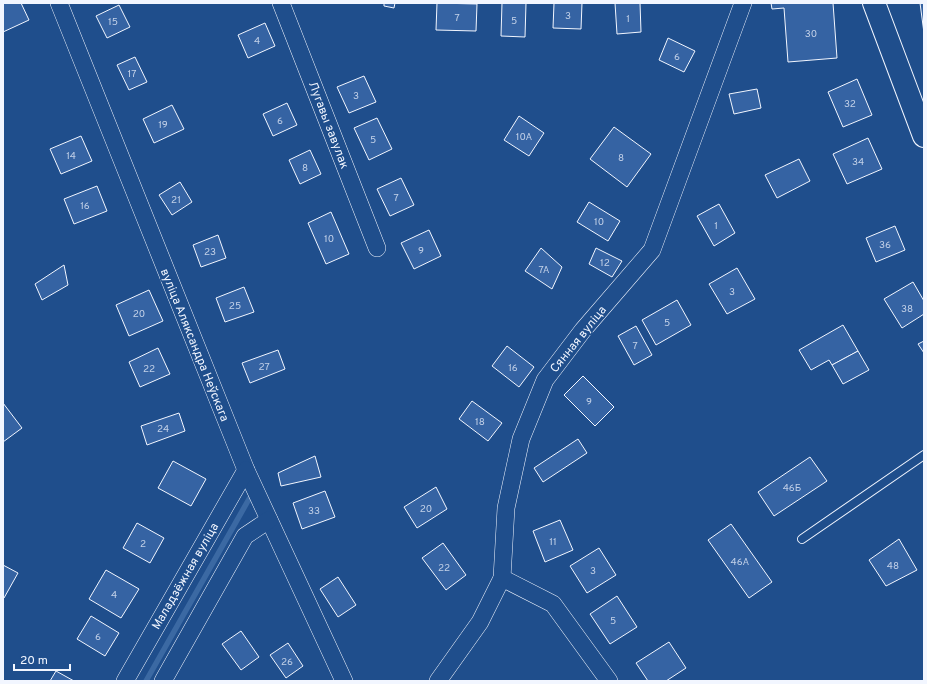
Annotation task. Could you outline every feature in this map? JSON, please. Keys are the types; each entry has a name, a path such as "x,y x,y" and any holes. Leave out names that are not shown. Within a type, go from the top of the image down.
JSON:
{"main road":[{"path":"874,3 924,136"}],"street":[{"name":"вуліца Аляксандра Неўскага","path":"59,3 246,470 344,681"},
{"name":"Лугавы завулак","path":"281,3 377,248"},
{"name":"Сянная вуліца","path":"438,681 480,622 502,578 506,508 521,439 545,380 584,330 652,250 743,3"},
{"name":"Маладзёжная вуліца","path":"125,681 246,470"},
{"path":"163,681 245,536 269,520"},
{"path":"502,578 553,604 609,681"}],"lane":[{"path":"802,539 924,455"}],"building":[{"path":"21,3 29,20 3,32 3,4"},
{"path":"384,3 395,3 394,8 384,6"},
{"path":"437,3 477,4 476,31 436,30"},
{"path":"502,3 526,3 525,37 501,36"},
{"path":"554,3 582,3 581,29 553,28"},
{"path":"615,3 640,3 641,32 617,34"},
{"path":"771,3 833,3 837,58 788,62 784,8 772,9"},
{"path":"920,3 924,3 924,33"},
{"path":"119,5 130,27 107,38 96,16"},
{"path":"265,23 275,46 248,58 238,35"},
{"path":"668,38 695,51 684,72 659,60"},
{"path":"135,57 147,82 129,90 117,65"},
{"path":"364,76 376,102 349,113 337,87"},
{"path":"857,79 872,115 843,127 828,92"},
{"path":"757,89 761,108 734,114 729,94"},
{"path":"287,103 297,125 273,136 263,114"},
{"path":"172,105 184,129 154,143 143,119"},
{"path":"519,116 544,133 529,156 504,140"},
{"path":"377,118 392,149 369,160 354,128"},
{"path":"614,127 651,154 627,187 590,159"},
{"path":"81,136 92,161 61,174 50,149"},
{"path":"868,138 882,169 847,184 833,154"},
{"path":"310,150 321,174 300,184 289,160"},
{"path":"799,159 810,181 777,198 765,175"},
{"path":"401,178 414,205 390,216 377,189"},
{"path":"180,182 192,202 172,215 159,195"},
{"path":"97,186 107,211 74,224 64,199"},
{"path":"589,202 620,221 608,241 577,222"},
{"path":"719,204 735,233 714,246 697,216"},
{"path":"331,212 349,254 326,264 308,223"},
{"path":"895,226 905,250 876,262 866,238"},
{"path":"429,230 441,256 414,269 401,243"},
{"path":"218,235 226,258 201,267 193,245"},
{"path":"541,248 562,267 552,289 525,271"},
{"path":"596,248 622,261 612,277 589,264"},
{"path":"64,265 68,285 42,300 35,284"},
{"path":"737,268 755,299 727,314 709,284"},
{"path":"913,282 924,301 924,314 902,328 884,299"},
{"path":"244,287 254,312 225,322 216,298"},
{"path":"149,290 163,321 129,336 116,305"},
{"path":"677,300 691,325 656,345 642,320"},
{"path":"843,325 858,351 832,365 829,360 811,370 799,350"},
{"path":"636,326 652,355 634,365 618,336"},
{"path":"924,341 924,353 918,344"},
{"path":"507,346 534,367 519,387 492,366"},
{"path":"158,348 170,374 140,387 129,362"},
{"path":"278,350 285,369 250,383 242,363"},
{"path":"858,351 869,370 843,384 832,365"},
{"path":"583,376 614,407 595,426 564,395"},
{"path":"472,401 502,423 488,441 459,419"},
{"path":"3,403 22,428 3,442"},
{"path":"179,413 185,431 147,445 141,426"},
{"path":"578,439 587,453 543,482 534,468"},
{"path":"315,456 321,477 281,486 278,473"},
{"path":"810,457 827,481 774,516 758,492"},
{"path":"173,461 206,479 191,506 158,488"},
{"path":"436,487 447,509 417,528 404,507"},
{"path":"325,491 335,517 302,529 293,503"},
{"path":"560,520 573,550 545,562 533,531"},
{"path":"137,523 164,538 150,563 123,548"},
{"path":"731,524 772,582 749,598 708,540"},
{"path":"899,539 917,570 886,586 869,560"},
{"path":"443,543 466,575 446,590 422,558"},
{"path":"599,548 616,575 587,593 570,566"},
{"path":"3,565 18,573 4,598 3,597"},
{"path":"106,570 139,589 121,618 89,599"},
{"path":"338,577 356,605 338,617 320,589"},
{"path":"617,596 637,627 610,644 590,614"},
{"path":"91,616 119,633 105,656 77,639"},
{"path":"241,631 259,657 241,670 222,644"},
{"path":"669,642 686,668 666,681 648,681 636,663"},
{"path":"288,643 303,666 286,678 270,655"},
{"path":"56,671 74,681 50,681"}],"waterway":[{"path":"146,681 249,499"}]}
